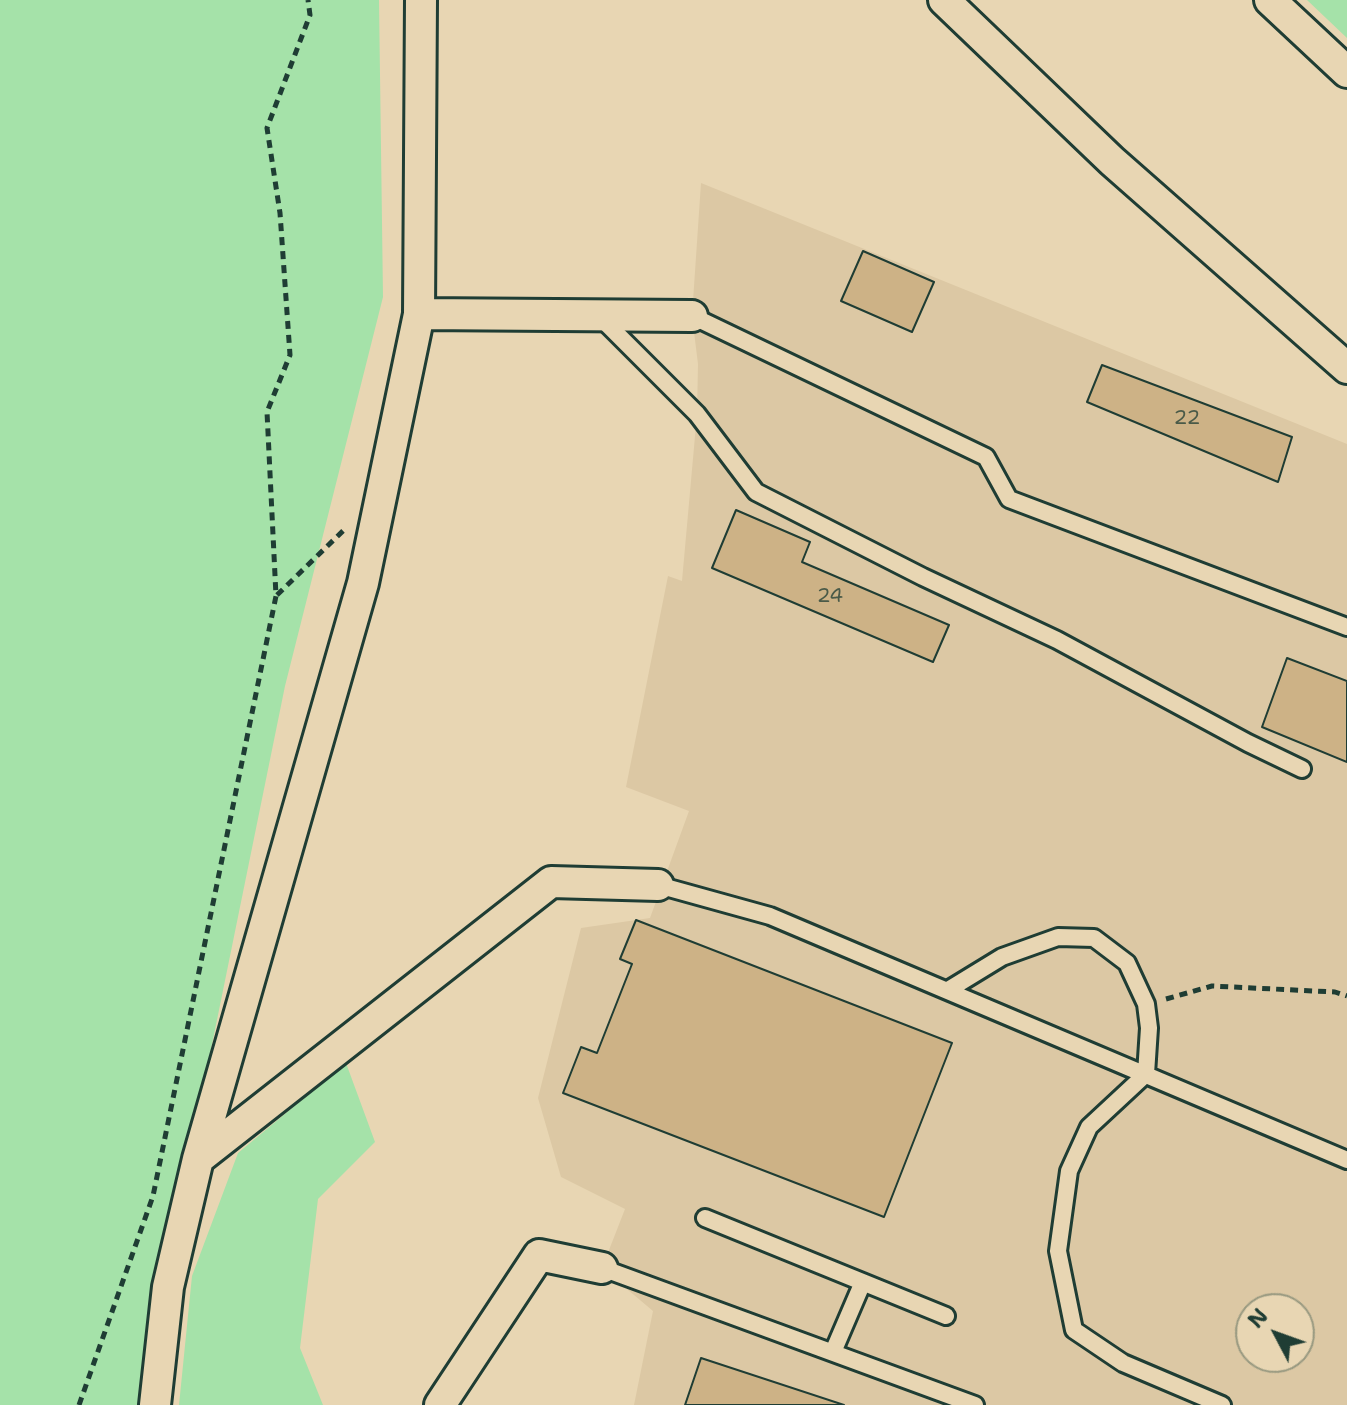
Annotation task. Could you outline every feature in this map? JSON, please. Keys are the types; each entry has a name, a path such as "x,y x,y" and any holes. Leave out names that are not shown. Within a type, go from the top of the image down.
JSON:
{"street":[{"path":"155,1405 168,1287 198,1159 363,583 419,314 421,0"},
{"path":"944,0 1112,161 1347,368"},
{"path":"1270,0 1347,72"},
{"path":"419,314 692,316"},
{"path":"198,1159 551,882 658,885"},
{"path":"440,1405 539,1255 602,1268"}],"lane":[{"path":"598,315 697,414 756,492 923,577 1057,640 1302,769"},
{"path":"692,316 986,457 1009,499 1347,627"},
{"path":"658,885 770,916 1347,1160"},
{"path":"948,990 1002,957 1058,937 1094,938 1127,963 1146,1004 1149,1028 1146,1074 1089,1127 1069,1171 1058,1251 1074,1330 1123,1363 1222,1405"},
{"path":"705,1218 946,1316"},
{"path":"602,1268 975,1405"},
{"path":"833,1352 863,1282"}],"path":[{"path":"79,1405 153,1196 276,596 267,412 290,355 280,213 267,128 310,15 308,0"},
{"path":"276,596 351,523"},
{"path":"1146,1004 1212,986 1335,992 1347,996"}],"shaded area":[{"path":"701,183 1347,444 1347,1405 634,1405 653,1311 602,1268 625,1209 561,1177 538,1098 581,928 650,918 689,811 626,787 668,576 682,581 697,414 698,364 692,316"}],"green space":[{"path":"0,0 379,0 383,297 285,686 141,1405 0,1405"},
{"path":"1307,0 1347,0 1347,38"},
{"path":"346,1063 375,1142 318,1199 300,1348 323,1405 179,1405 192,1276 238,1153"}],"building":[{"path":"863,251 934,282 912,332 841,301"},
{"path":"1102,365 1292,437 1278,482 1087,402"},
{"path":"736,510 810,542 802,562 949,625 933,662 712,568"},
{"path":"1287,658 1347,681 1347,762 1262,727"},
{"path":"636,920 952,1043 884,1217 563,1093 581,1047 597,1053 632,964 620,959"},
{"path":"701,1358 844,1405 685,1405"}]}
